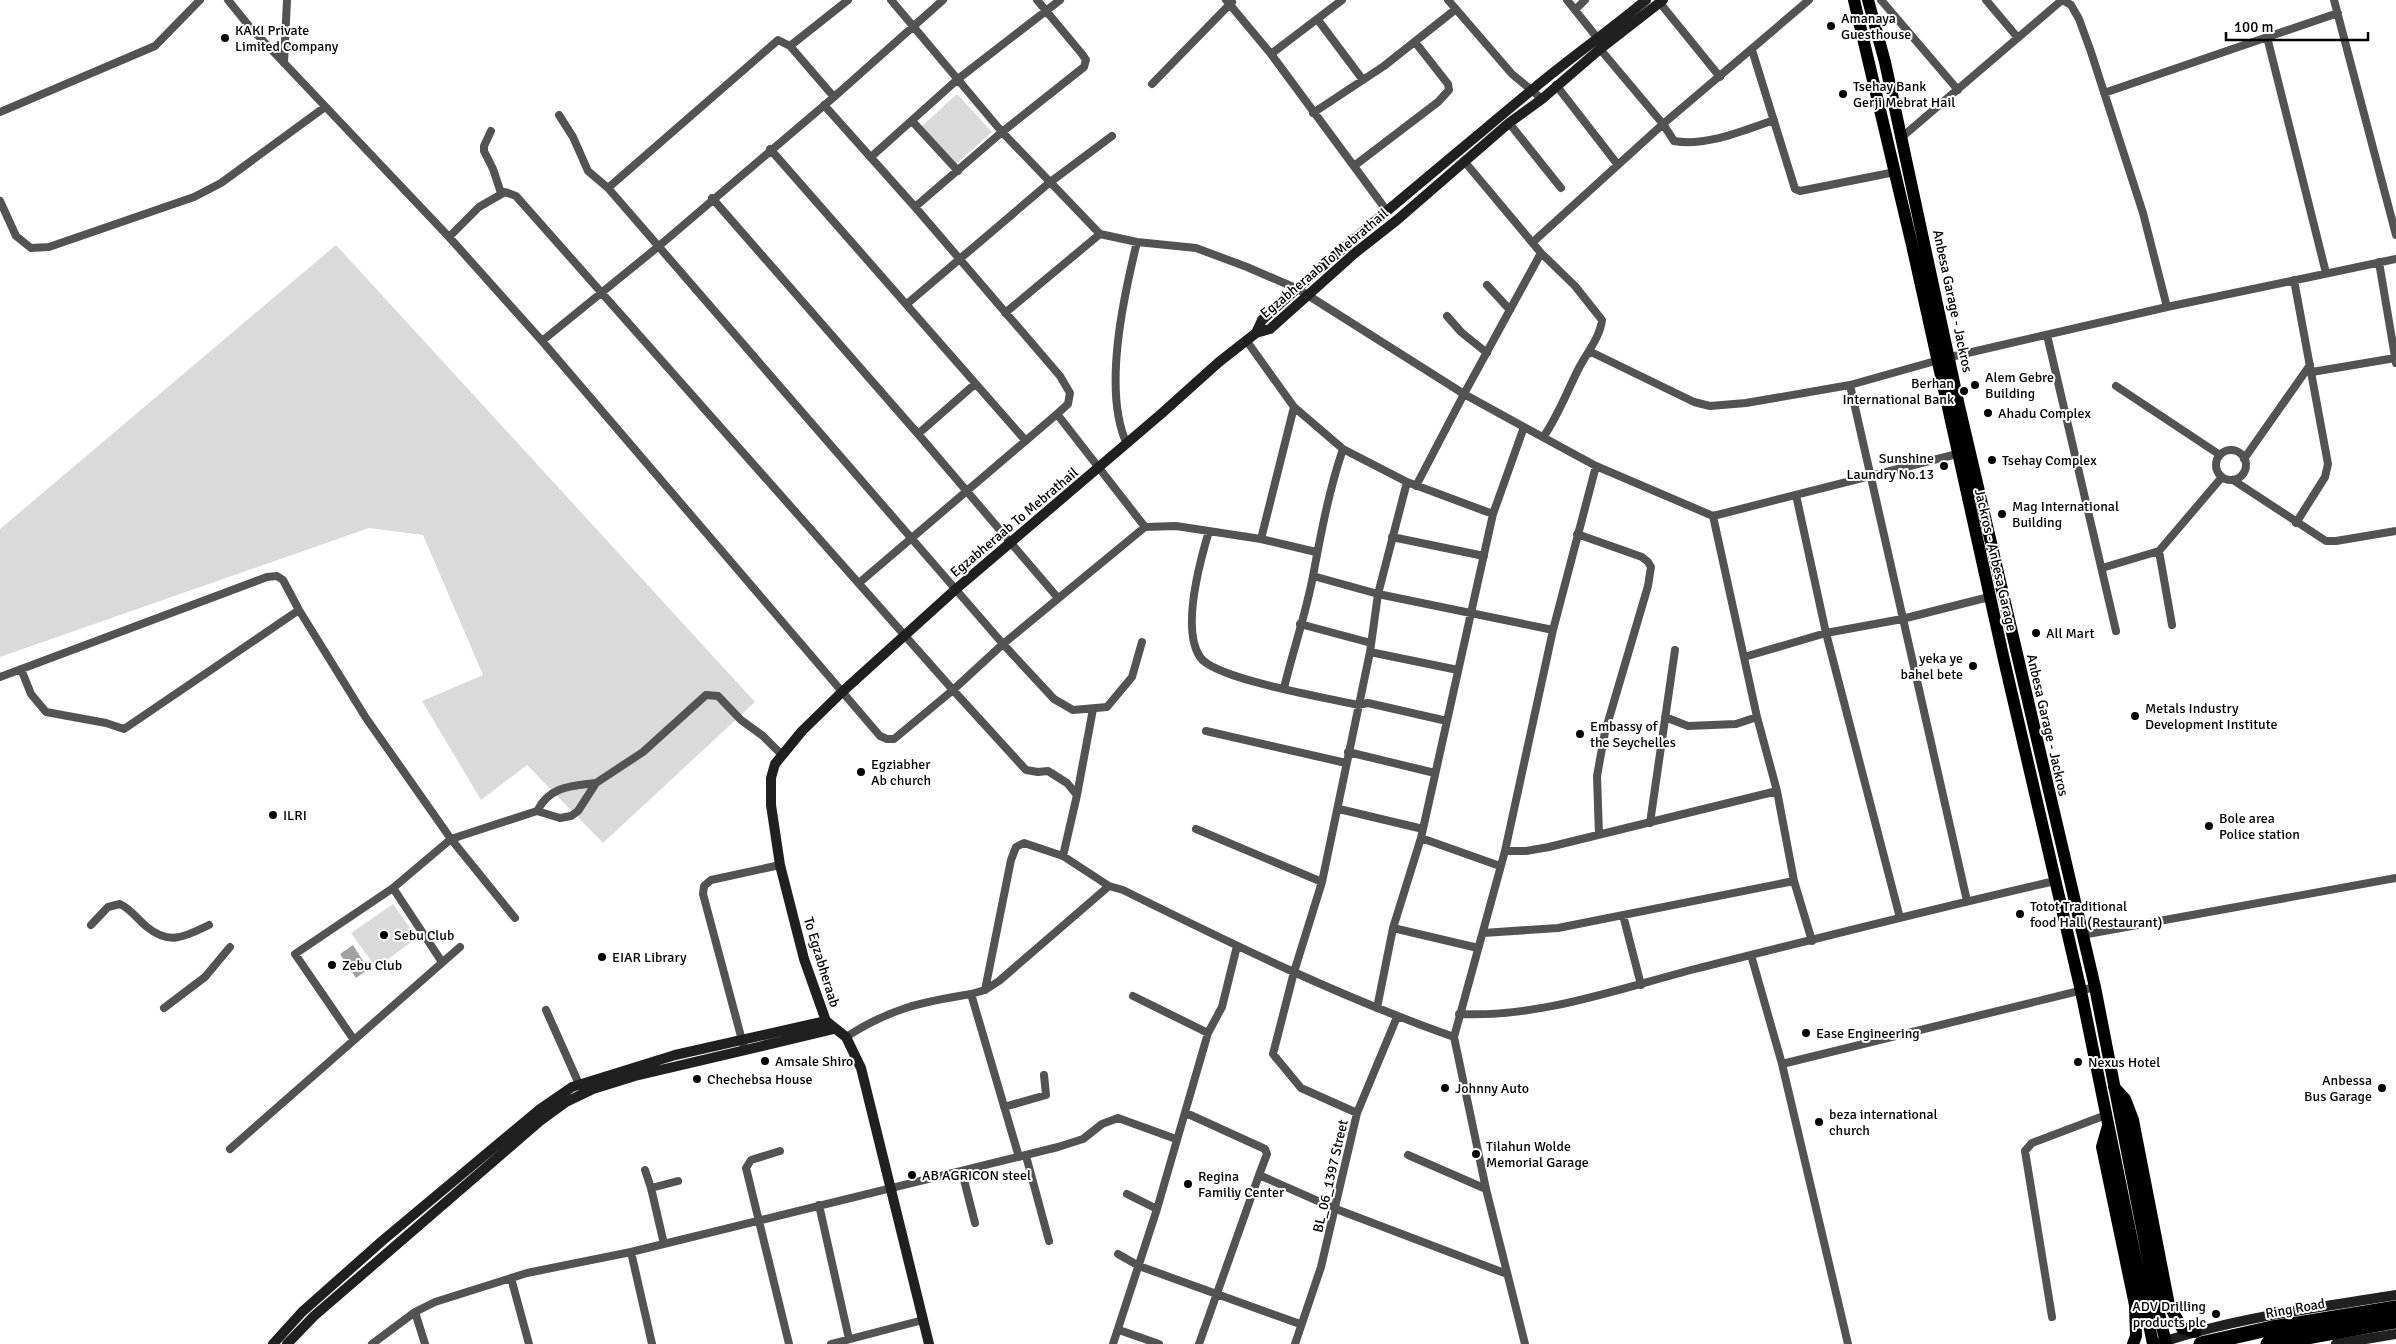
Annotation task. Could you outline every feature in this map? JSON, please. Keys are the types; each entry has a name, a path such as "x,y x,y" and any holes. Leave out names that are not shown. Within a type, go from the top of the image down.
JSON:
{"highway":[{"name":"Ring Road","path":"2198,1338 2396,1308"},
{"path":"2268,1344 2396,1321"}],"main road":[{"path":"1256,333 1262,320 1329,259 1532,89 1599,44 1646,0"},
{"name":"Jackros - Anbesa Garage","path":"1854,0 1895,172 1989,597 2111,1118"},
{"name":"Anbesa Garage - Jackros","path":"1868,0 1902,137 1949,357 2095,987 2113,1086 2111,1118"},
{"name":"Egzabheraab To Mebrathail","path":"869,668 1011,541 1099,468 1246,340 1256,333 1270,329 1308,294 1464,161 1509,123 1542,99 1599,44 1662,2"},
{"name":"To Egzabheraab","path":"846,1037 826,1021 804,959 780,865 770,789 775,764 781,754 842,692 869,668"},
{"path":"2024,745 2037,741"},
{"path":"273,1344 302,1312 556,1096 580,1084 675,1055 826,1021"},
{"path":"286,1344 314,1316 540,1122 578,1096 593,1088 636,1076 834,1029"},
{"path":"846,1037 861,1068 929,1344"},
{"path":"2113,1086 2125,1100 2133,1120 2169,1305 2182,1328 2198,1338"},
{"path":"2111,1118 2114,1153 2153,1344"},
{"path":"2111,1118 2102,1147 2135,1304 2136,1336 2133,1344"},
{"path":"2111,1118 2166,1344"},
{"path":"452,1183 458,1192"},
{"path":"2157,1344 2198,1338 2396,1295"},
{"path":"2336,1344 2396,1334"}],"street":[{"path":"0,112 155,46 200,0"},
{"path":"228,0 325,107 449,237 542,341 880,736 894,739 1058,598 1145,527 1176,526 1261,539 1316,552"},
{"path":"284,63 287,0"},
{"path":"790,46 848,0"},
{"path":"891,0 1002,132 1100,234 1134,241 1196,248 1298,289 1464,394 1524,427 1544,436 1596,466 1713,516 1957,454"},
{"path":"542,341 659,246 712,198 834,97 943,0"},
{"path":"915,207 1002,132 1084,67 1086,60 1036,0"},
{"path":"871,157 958,79 1060,0"},
{"path":"1272,54 1342,0"},
{"path":"1448,0 1512,74 1542,99"},
{"path":"1567,0 1599,44 1663,124 1674,141 1685,143 1705,140 1774,120"},
{"path":"1575,10 1585,0"},
{"path":"1533,242 1663,124 1809,0"},
{"path":"1881,0 1958,90"},
{"path":"1986,0 2018,38"},
{"path":"2334,0 2396,235"},
{"path":"1152,84 1230,1 1272,54 1387,211"},
{"path":"1902,137 2059,1 2071,5 2079,19 2143,213 2167,307"},
{"path":"1662,2 1720,77"},
{"path":"1314,113 1415,42 1456,9"},
{"path":"2104,93 2338,13"},
{"path":"1318,20 1363,80"},
{"path":"2267,37 2326,273"},
{"path":"608,188 773,44 782,40 790,46 834,97"},
{"path":"1354,166 1438,102 1448,90 1448,84 1415,42"},
{"path":"1752,50 1793,185 1800,191 1895,172"},
{"path":"1556,85 1618,165"},
{"path":"824,105 915,207 1067,384 1070,398 1068,404 1057,414 860,583"},
{"path":"0,201 16,236 31,248 50,246 194,197 221,183 325,107"},
{"path":"559,115 573,137 588,171 608,188 1004,644 1054,699 1073,710 1107,707 1132,677 1142,642"},
{"path":"912,121 958,171"},
{"path":"1509,123 1561,188"},
{"path":"491,131 484,146 484,151 493,169 501,193"},
{"path":"908,304 1049,183 1112,136"},
{"path":"770,149 1026,440"},
{"path":"1464,161 1541,253 1575,286 1602,320 1599,332 1544,436"},
{"path":"449,237 479,207 501,193 512,193 516,196 860,583 904,636 1026,770 1038,772 1048,770 1067,783 1077,795"},
{"path":"712,198 1011,541 1058,598"},
{"path":"1005,313 1100,234"},
{"path":"1126,444 1120,430 1118,415 1117,376 1119,334 1134,241"},
{"path":"1416,486 1541,253"},
{"path":"1589,350 1670,391 1710,406 1762,401 1850,385 1937,362 1949,357 2167,307 2396,259"},
{"path":"2233,480 2238,478 2245,470 2244,459 2311,369 2396,360 2379,262"},
{"path":"2294,280 2328,464 2325,477 2296,523"},
{"path":"1487,285 1510,310"},
{"path":"1448,316 1461,332 1487,353"},
{"path":"2047,335 2116,630"},
{"path":"1246,340 1294,407 1343,449 1416,486 1493,514"},
{"path":"918,434 975,384"},
{"path":"1850,385 1966,901"},
{"path":"2116,386 2220,455"},
{"path":"1261,539 1294,407"},
{"path":"1057,414 1145,527"},
{"path":"1377,1008 1393,928 1421,838 1493,514 1524,427"},
{"path":"1284,688 1313,576 1316,552 1343,449"},
{"path":"2244,459 2231,450 2220,455 2216,466 2222,477 2233,480 2326,541 2396,531"},
{"path":"1525,1344 1486,1189 1454,1037 1505,851 1553,630 1596,466"},
{"path":"2102,568 2159,550 2222,477"},
{"path":"1357,1113 1301,1088 1273,1054 1294,972 1322,882 1339,809 1346,762 1370,652 1378,594 1407,482"},
{"path":"1796,495 1826,633 1900,918"},
{"path":"1713,516 1757,717 1777,791 1794,881 1812,941"},
{"path":"1209,531 1198,568 1192,628 1197,652 1200,658 1211,667 1233,676 1358,705 1368,703 1447,721"},
{"path":"1578,534 1642,556 1651,567 1641,614 1605,732 1597,776 1599,835"},
{"path":"1392,537 1484,556"},
{"path":"2159,550 2172,625"},
{"path":"0,677 268,577 277,576 283,580 298,610 366,718 451,839 515,918"},
{"path":"1313,576 1378,594 1553,630"},
{"path":"1744,657 1826,633 1902,619 1989,597"},
{"path":"21,669 31,694 46,712 106,723 124,729 298,610"},
{"path":"1300,624 1371,643"},
{"path":"1650,822 1675,650"},
{"path":"1370,652 1458,670"},
{"path":"537,811 546,797 557,790 596,783 643,752 706,695 718,696 741,720 763,736 781,754"},
{"path":"1063,856 1077,795 1093,709"},
{"path":"1665,717 1688,726 1736,724 1757,717"},
{"path":"1206,731 1346,762"},
{"path":"1348,752 1435,773"},
{"path":"354,1040 295,954 393,888 451,839 537,811 560,818 571,816 578,811 596,783"},
{"path":"1505,851 1526,852 1777,791"},
{"path":"1339,809 1423,829"},
{"path":"1196,829 1322,882"},
{"path":"1421,838 1500,866"},
{"path":"985,990 1011,860 1016,847 1024,843 1063,856 1109,886 1124,890 1294,972 1397,1017 1454,1037"},
{"path":"745,1050 703,894 704,886 711,880 780,865"},
{"path":"2082,935 2396,878"},
{"path":"1483,933 1558,928 1794,881"},
{"path":"1459,1014 1490,1015 1516,1012 1641,985 1751,955 1966,901 2055,881"},
{"path":"846,1037 873,1020 905,1007 985,990 1109,886"},
{"path":"393,888 442,962"},
{"path":"91,925 108,907 120,904 130,909 148,928 167,938 182,938 209,925"},
{"path":"1623,915 1641,985"},
{"path":"1393,928 1478,948"},
{"path":"1113,1344 1157,1209 1208,1033 1222,1007 1237,946"},
{"path":"164,1008 205,977 230,947"},
{"path":"230,1149 460,947"},
{"path":"1751,955 1782,1064 1848,1344"},
{"path":"1782,1064 2095,987"},
{"path":"971,994 1004,1107 1023,1157 1049,1240"},
{"path":"1133,996 1208,1033"},
{"path":"546,1010 580,1084"},
{"name":"BL_06_1397 Street","path":"1295,1344 1300,1324 1321,1267 1357,1113 1397,1017"},
{"path":"1004,1107 1046,1095 1044,1075"},
{"path":"1186,1114 1265,1149 1267,1154 1199,1344"},
{"path":"372,1344 415,1312 435,1302 511,1278 572,1263 631,1252 758,1219 1023,1157 1083,1138 1102,1124 1118,1118 1176,1139"},
{"path":"2052,1317 2025,1151 2032,1143 2111,1118"},
{"path":"780,1151 748,1162 746,1168 790,1344"},
{"path":"1408,1155 1486,1189"},
{"path":"645,1170 664,1244"},
{"path":"962,1172 975,1223"},
{"path":"1259,1175 1336,1209 1507,1274"},
{"path":"651,1188 678,1181"},
{"path":"1128,1194 1157,1209"},
{"path":"819,1205 849,1339"},
{"path":"631,1252 652,1344"},
{"path":"1118,1254 1139,1266 1300,1324"},
{"path":"511,1278 528,1344"},
{"path":"415,1312 425,1344"},
{"path":"831,1344 923,1320"},
{"path":"1118,1330 1160,1344"}],"shaded area":[{"path":"957,94 992,132 954,166 920,128"},
{"path":"336,245 755,702 603,843 527,765 481,800 422,701 483,675 423,535 369,528 0,657 0,529"},
{"name":"Sebu Club","path":"393,904 417,938 376,968 351,933"},
{"path":"353,945 368,969 356,978 340,954"}],"place":[{"name":"Amanaya Guesthouse","path":"1831,26"},
{"name":"KAKI Private Limited Company","path":"225,38"},
{"name":"Tsehay Bank Gerji Mebrat Hail","path":"1843,94"},
{"name":"Alem Gebre Building","path":"1975,385"},
{"name":"Berhan International Bank","path":"1964,391"},
{"name":"Ahadu Complex","path":"1988,413"},
{"name":"Tsehay Complex","path":"1992,460"},
{"name":"Sunshine Laundry No.13","path":"1944,466"},
{"name":"Mag International Building","path":"2002,514"},
{"name":"All Mart","path":"2036,633"},
{"name":"yeka ye bahel bete","path":"1973,666"},
{"name":"Metals Industry Development Institute","path":"2135,716"},
{"name":"Embassy of the Seychelles","path":"1580,734"},
{"name":"Egziabher Ab church","path":"861,772"},
{"name":"ILRI","path":"273,815"},
{"name":"Bole area Police station","path":"2209,826"},
{"name":"Totot Traditional food Hall (Restaurant)","path":"2020,914"},
{"name":"Sebu Club","path":"384,935"},
{"name":"EIAR Library","path":"602,957"},
{"name":"Zebu Club","path":"332,965"},
{"name":"Ease Engineering","path":"1806,1033"},
{"name":"Amsale Shiro","path":"765,1061"},
{"name":"Nexus Hotel","path":"2078,1062"},
{"name":"Chechebsa House","path":"697,1079"},
{"name":"Johnny Auto","path":"1445,1088"},
{"name":"Anbessa Bus Garage","path":"2382,1088"},
{"name":"beza international church","path":"1819,1122"},
{"name":"Tilahun Wolde Memorial Garage","path":"1476,1154"},
{"name":"AB AGRICON steel","path":"912,1175"},
{"name":"Regina Familiy Center","path":"1188,1184"},
{"name":"ADV Drilling products plc","path":"2216,1314"}]}
